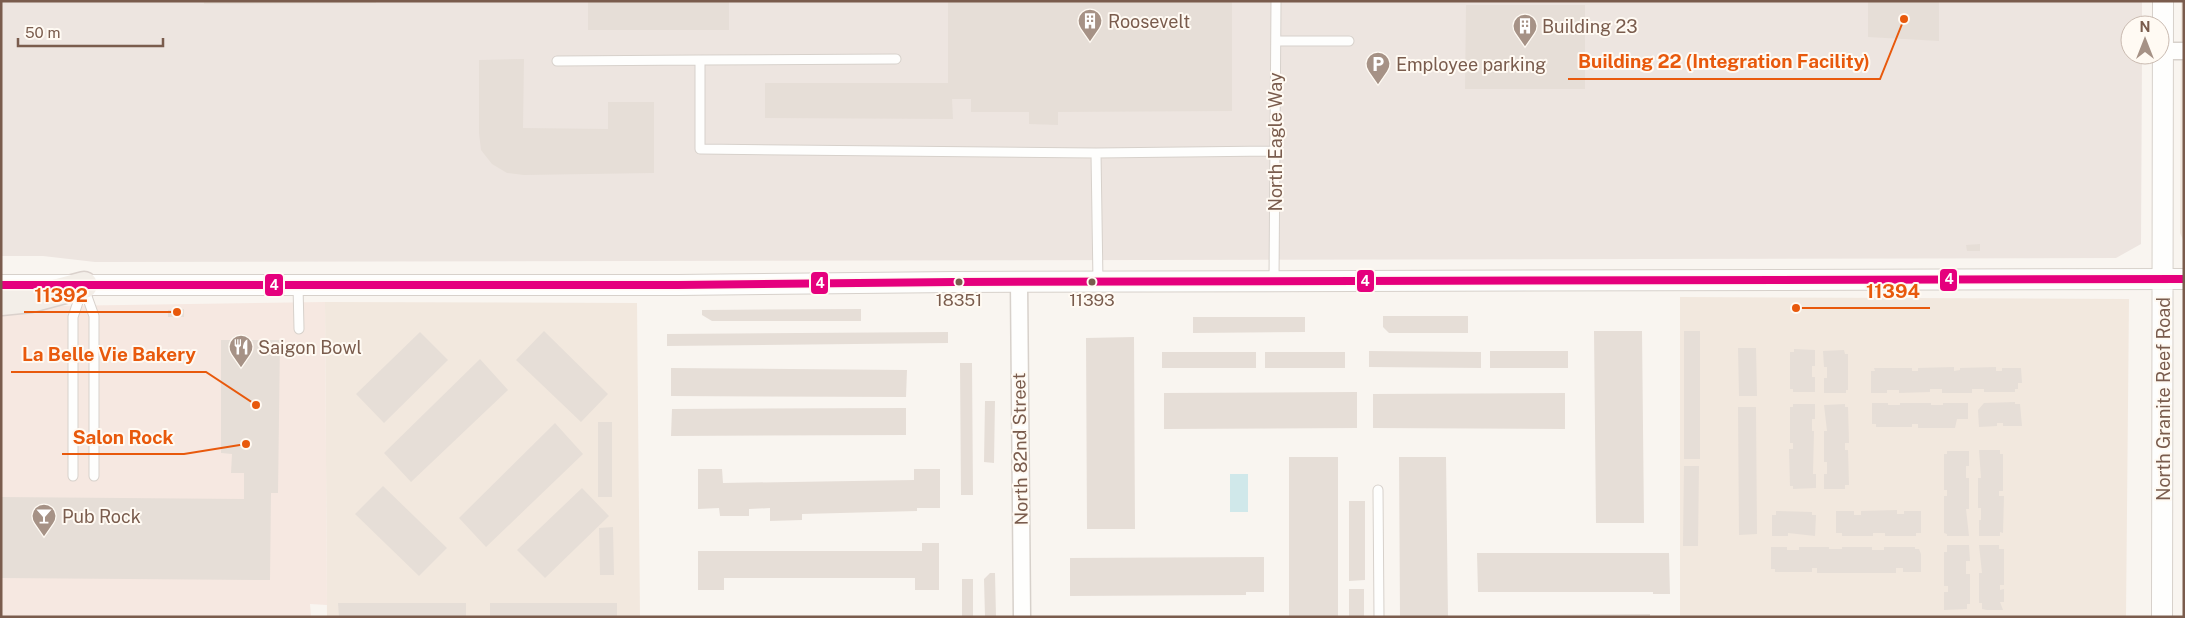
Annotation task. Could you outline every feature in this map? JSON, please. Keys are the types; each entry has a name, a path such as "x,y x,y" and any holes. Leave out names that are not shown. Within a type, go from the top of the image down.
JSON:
{"main road":[{"path":"1,302 31,299 84,286"}],"street":[{"name":"North Granite Reef Road","path":"2163,1 2163,15"},
{"path":"2170,51 2184,51"},
{"name":"North Granite Reef Road","path":"2162,617 2164,279 2161,159 2163,65"},
{"path":"1,285 2184,279"},
{"name":"North 82nd Street","path":"1019,282 1022,617"}],"lane":[{"name":"North Eagle Way","path":"1274,282 1276,1"},
{"path":"1276,42 1348,41"},
{"path":"557,62 896,59"},
{"path":"700,60 700,149 1096,152 1275,151"},
{"path":"1096,152 1098,282"},
{"path":"298,285 299,329"},
{"path":"72,476 72,317 84,286"},
{"path":"84,286 94,316 94,476"},
{"path":"1378,490 1379,617"}],"shaded area":[{"path":"1,1 2142,1 2142,15 2120,15 2120,65 2142,65 2141,244 2116,258 95,262 43,256 1,256"},
{"path":"2181,1 2184,1 2184,242 2180,233"},
{"path":"1680,297 2129,299 2126,617 1680,617"},
{"path":"325,302 637,303 640,617 327,617"},
{"path":"325,302 327,605 310,604 311,617 1,617 1,315 56,306"}],"water":[{"path":"1230,474 1248,474 1248,512 1230,512"}],"building":[{"path":"204,1 376,1 376,3 204,4"},
{"path":"588,1 729,1 729,30 588,30"},
{"name":"Roosevelt","path":"948,1 1232,1 1232,111 1058,112 1058,125 1029,124 1029,112 971,112 971,99 952,99 953,119 765,118 765,83 948,83"},
{"path":"1868,1 1939,1 1939,41 1868,37"},
{"name":"Building 23","path":"1466,5 1585,5 1585,89 1465,89"},
{"path":"524,59 523,128 608,129 608,102 654,102 654,173 524,175 507,173 492,164 481,150 479,133 479,60"},
{"path":"1980,244 1980,251 1967,251 1966,245"},
{"path":"1792,305 1800,305 1801,309 1792,309"},
{"path":"184,309 184,317 168,317 168,310"},
{"path":"861,309 861,321 712,321 702,315 702,310"},
{"path":"1383,316 1468,316 1468,333 1389,333 1383,327"},
{"path":"1193,317 1305,317 1305,332 1193,333"},
{"path":"544,331 608,394 581,422 516,360"},
{"path":"1594,331 1642,331 1644,523 1596,523"},
{"path":"1684,331 1700,331 1700,459 1684,459"},
{"path":"420,332 448,360 384,423 356,394"},
{"path":"948,332 948,343 667,346 667,334"},
{"path":"1134,337 1135,529 1087,529 1086,338"},
{"path":"221,340 280,340 278,493 271,493 270,580 1,578 1,497 244,499 244,473 231,473 232,454 221,453"},
{"path":"1738,348 1756,348 1757,396 1739,396"},
{"path":"1794,349 1815,350 1815,366 1812,366 1812,377 1815,377 1815,392 1793,392 1793,389 1790,389 1790,352 1794,352"},
{"path":"1844,350 1845,354 1848,354 1848,390 1846,390 1846,393 1824,393 1824,378 1827,378 1827,367 1824,367 1823,351"},
{"path":"1369,351 1481,352 1481,368 1369,367"},
{"path":"1490,351 1568,351 1568,368 1490,368"},
{"path":"1162,352 1256,352 1256,368 1162,368"},
{"path":"1265,352 1345,352 1345,368 1265,368"},
{"path":"480,359 508,390 411,482 384,453"},
{"path":"960,363 972,363 973,495 961,495"},
{"path":"1954,367 1954,371 1960,370 1960,368 1996,367 1996,371 2002,371 2002,368 2021,368 2022,383 2018,383 2018,389 2015,389 2015,392 1984,392 1984,389 1972,389 1972,393 1942,393 1942,389 1930,389 1930,392 1899,393 1899,390 1887,390 1887,393 1871,393 1871,371 1875,371 1874,368 1912,368 1912,371 1918,371 1918,368"},
{"path":"671,368 907,370 906,397 671,396"},
{"path":"1357,392 1357,428 1164,429 1164,393"},
{"path":"1565,393 1565,429 1373,428 1373,394"},
{"path":"985,401 995,401 994,463 984,462"},
{"path":"2015,402 2015,404 2020,404 2022,426 2003,426 2003,423 1997,423 1997,426 1979,427 1978,410 1984,403"},
{"path":"1872,403 1900,405 1900,403 1931,403 1931,405 1943,405 1943,403 1968,403 1968,419 1957,419 1955,428 1918,428 1918,424 1912,424 1912,427 1876,427 1876,424 1872,424"},
{"path":"1793,404 1815,404 1815,419 1812,419 1812,431 1814,431 1813,474 1816,474 1816,488 1793,489 1793,486 1790,486 1789,449 1793,449 1793,443 1790,443 1790,407 1793,407"},
{"path":"1845,404 1845,407 1848,407 1849,443 1845,443 1845,450 1848,450 1849,485 1845,485 1845,489 1824,489 1824,474 1827,474 1827,462 1824,462 1824,431 1827,431 1824,405"},
{"path":"1738,407 1756,407 1757,534 1739,535"},
{"path":"906,408 906,435 671,436 672,409"},
{"path":"598,422 612,422 612,497 598,497"},
{"path":"555,423 583,454 486,547 459,518"},
{"path":"1979,450 2000,450 2000,454 2003,454 2003,491 1999,491 1999,496 2004,496 2003,533 2000,532 2000,536 1979,536 1981,508 1978,508 1978,478 1981,478"},
{"path":"1947,451 1969,451 1969,466 1966,466 1966,478 1969,478 1969,509 1966,509 1969,536 1947,536 1944,533 1944,496 1947,496 1947,490 1944,490 1944,454 1947,454"},
{"path":"1289,457 1338,457 1338,617 1289,617"},
{"path":"1399,457 1446,457 1448,617 1400,617"},
{"path":"1684,466 1699,466 1698,546 1683,546"},
{"path":"698,469 722,469 723,483 914,480 914,469 940,469 940,508 917,508 917,511 802,514 802,520 770,521 770,508 749,509 749,516 720,516 719,508 698,509"},
{"path":"383,486 447,548 419,576 355,514"},
{"path":"582,488 609,516 545,578 517,550"},
{"path":"1349,501 1365,501 1365,580 1349,581"},
{"path":"1897,510 1897,514 1904,514 1904,511 1921,511 1921,533 1916,533 1916,536 1885,536 1885,533 1873,533 1873,536 1842,536 1842,533 1836,533 1836,511 1854,511 1854,515 1861,515 1861,511"},
{"path":"1776,511 1812,512 1812,515 1816,515 1815,536 1788,533 1788,536 1772,536 1772,515 1776,515"},
{"path":"613,527 614,575 600,575 599,528"},
{"path":"922,543 939,543 939,590 915,590 915,578 724,578 724,590 698,590 698,551 922,551"},
{"path":"1947,545 1969,545 1970,561 1966,561 1966,574 1970,574 1970,604 1967,604 1967,609 1944,610 1944,592 1948,592 1948,586 1944,586 1944,552 1947,552"},
{"path":"1979,545 1999,545 1999,549 2004,549 2004,585 2000,585 2000,590 2004,589 2004,602 2000,602 2003,610 1982,609 1982,603 1979,603 1979,573 1982,573"},
{"path":"1771,547 1787,547 1787,550 1799,550 1799,547 1842,549 1842,547 1872,547 1872,550 1884,550 1884,547 1915,547 1915,549 1919,549 1921,554 1921,572 1903,572 1903,568 1896,568 1896,573 1817,573 1817,568 1812,568 1812,572 1775,572 1775,569 1771,569"},
{"path":"1477,553 1669,553 1670,594 1653,594 1653,592 1478,592"},
{"path":"1264,557 1264,592 1246,592 1246,595 1070,596 1070,558"},
{"path":"990,573 995,573 996,617 985,617 984,579"},
{"path":"962,579 973,579 973,617 962,617"},
{"path":"1349,589 1364,589 1364,617 1349,617"},
{"path":"338,603 466,603 466,617 339,617"},
{"path":"490,603 617,603 617,617 490,616"},
{"path":"1650,614 1650,617 1510,617 1510,615"}],"transit line":[{"name":"4","path":"1,285 678,285 954,282 2184,279"}],"place":[{"name":"Building 22 (Integration Facility)","path":"1904,19"},
{"name":"Roosevelt","path":"1090,42"},
{"name":"Building 23","path":"1525,47"},
{"name":"Employee parking","path":"1378,85"},
{"name":"18351","path":"959,282"},
{"name":"11393","path":"1092,282"},
{"name":"11394","path":"1796,308"},
{"name":"11392","path":"177,312"},
{"name":"Saigon Bowl","path":"241,368"},
{"name":"La Belle Vie Bakery","path":"256,405"},
{"name":"Salon Rock","path":"246,444"},
{"name":"Pub Rock","path":"44,537"}]}
